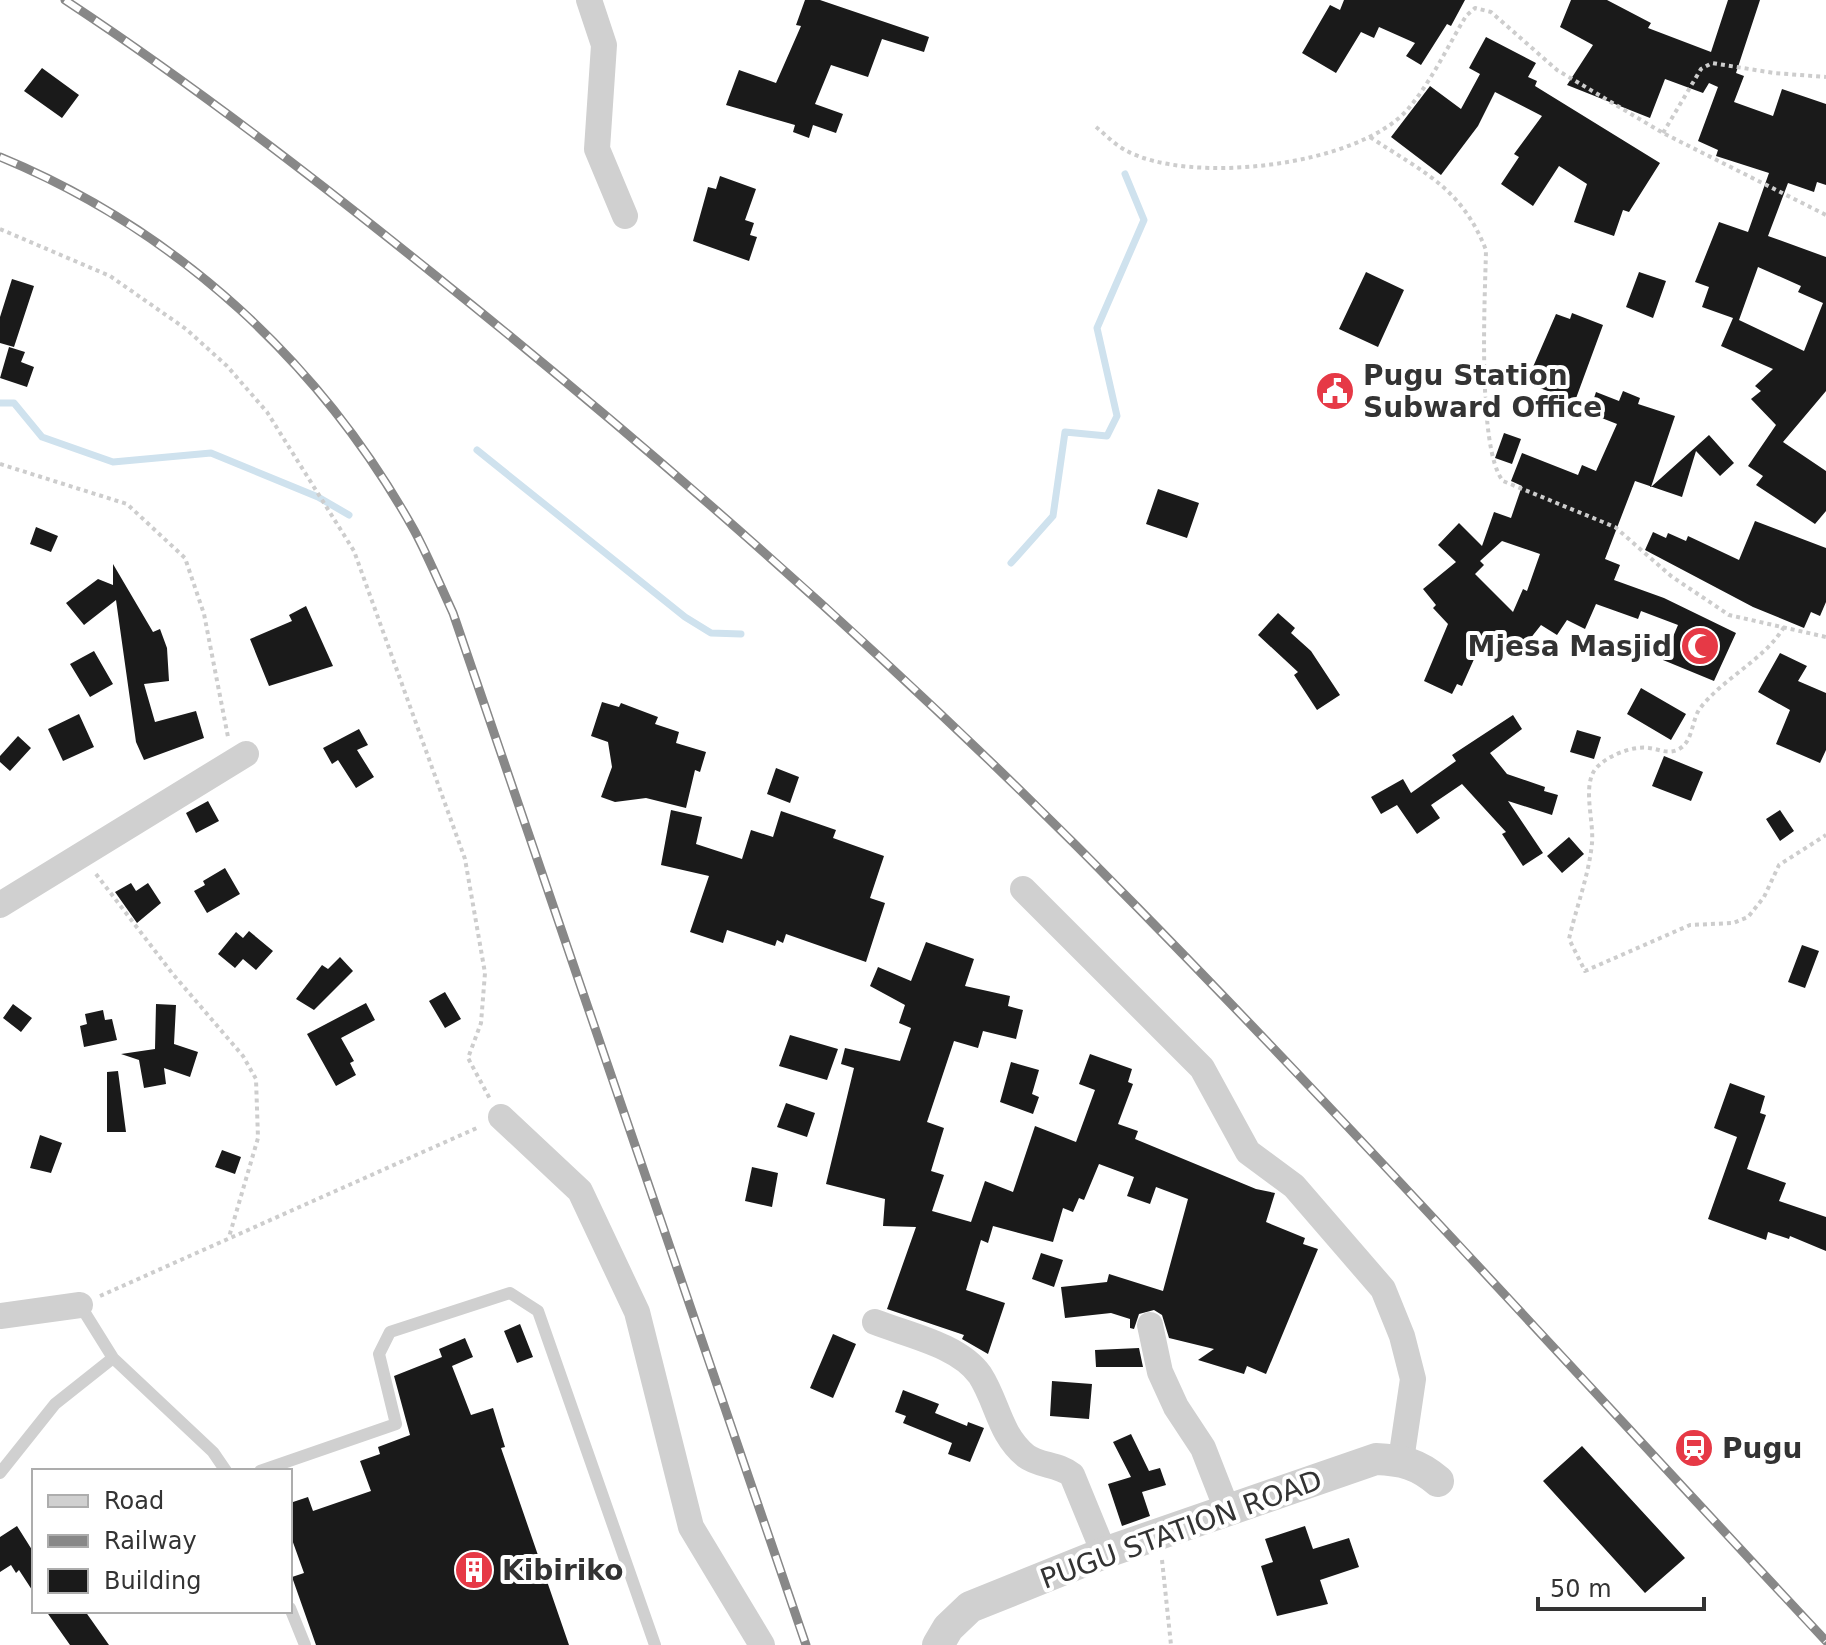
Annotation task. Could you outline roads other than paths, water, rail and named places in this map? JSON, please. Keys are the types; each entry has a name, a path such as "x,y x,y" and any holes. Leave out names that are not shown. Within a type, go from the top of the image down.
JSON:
{"street":[{"path":"589,0 604,45 597,149 625,216"},
{"path":"0,905 238,759"},
{"path":"1023,889 1202,1068 1248,1152 1294,1186 1383,1289 1402,1336 1413,1379 1401,1460 1423,1468 1438,1481"},
{"path":"501,1117 580,1191 637,1312 691,1527 762,1645"},
{"path":"0,1316 80,1305"},
{"path":"875,1322 951,1351 967,1362 979,1375 1007,1436 1027,1457 1072,1475 1104,1553"},
{"path":"1150,1325 1160,1372 1176,1407 1203,1448 1228,1512"},
{"name":"PUGU STATION ROAD","path":"938,1645 948,1628 970,1607 1104,1553 1158,1537 1376,1459 1401,1460"}],"lane":[{"path":"266,1469 396,1424 379,1354 390,1332 510,1293 538,1311 655,1645"},
{"path":"80,1305 113,1358 213,1452 225,1469"},
{"path":"0,1473 55,1404 113,1358"},
{"path":"292,1613 305,1645"}],"waterway":[{"path":"1011,563 1053,516 1065,432 1107,436 1117,416 1097,328 1144,220 1125,174"},
{"path":"0,403 14,403 42,437 113,462 211,453 318,497 349,515"},
{"path":"477,450 685,617 711,633 741,634"}],"railway":[{"path":"65,0 170,72 272,148 472,305 730,522 896,672 1058,827 1225,997 1826,1641"},
{"path":"0,157 65,187 126,223 184,263 238,308 289,358 335,412 377,469 414,530 453,613 806,1645"}],"place":[{"name":"Pugu Station Subward Office","path":"1335,391"},
{"name":"Mjesa Masjid","path":"1700,646"},
{"name":"Pugu","path":"1694,1448"},
{"name":"Kibiriko","path":"474,1570"}]}
